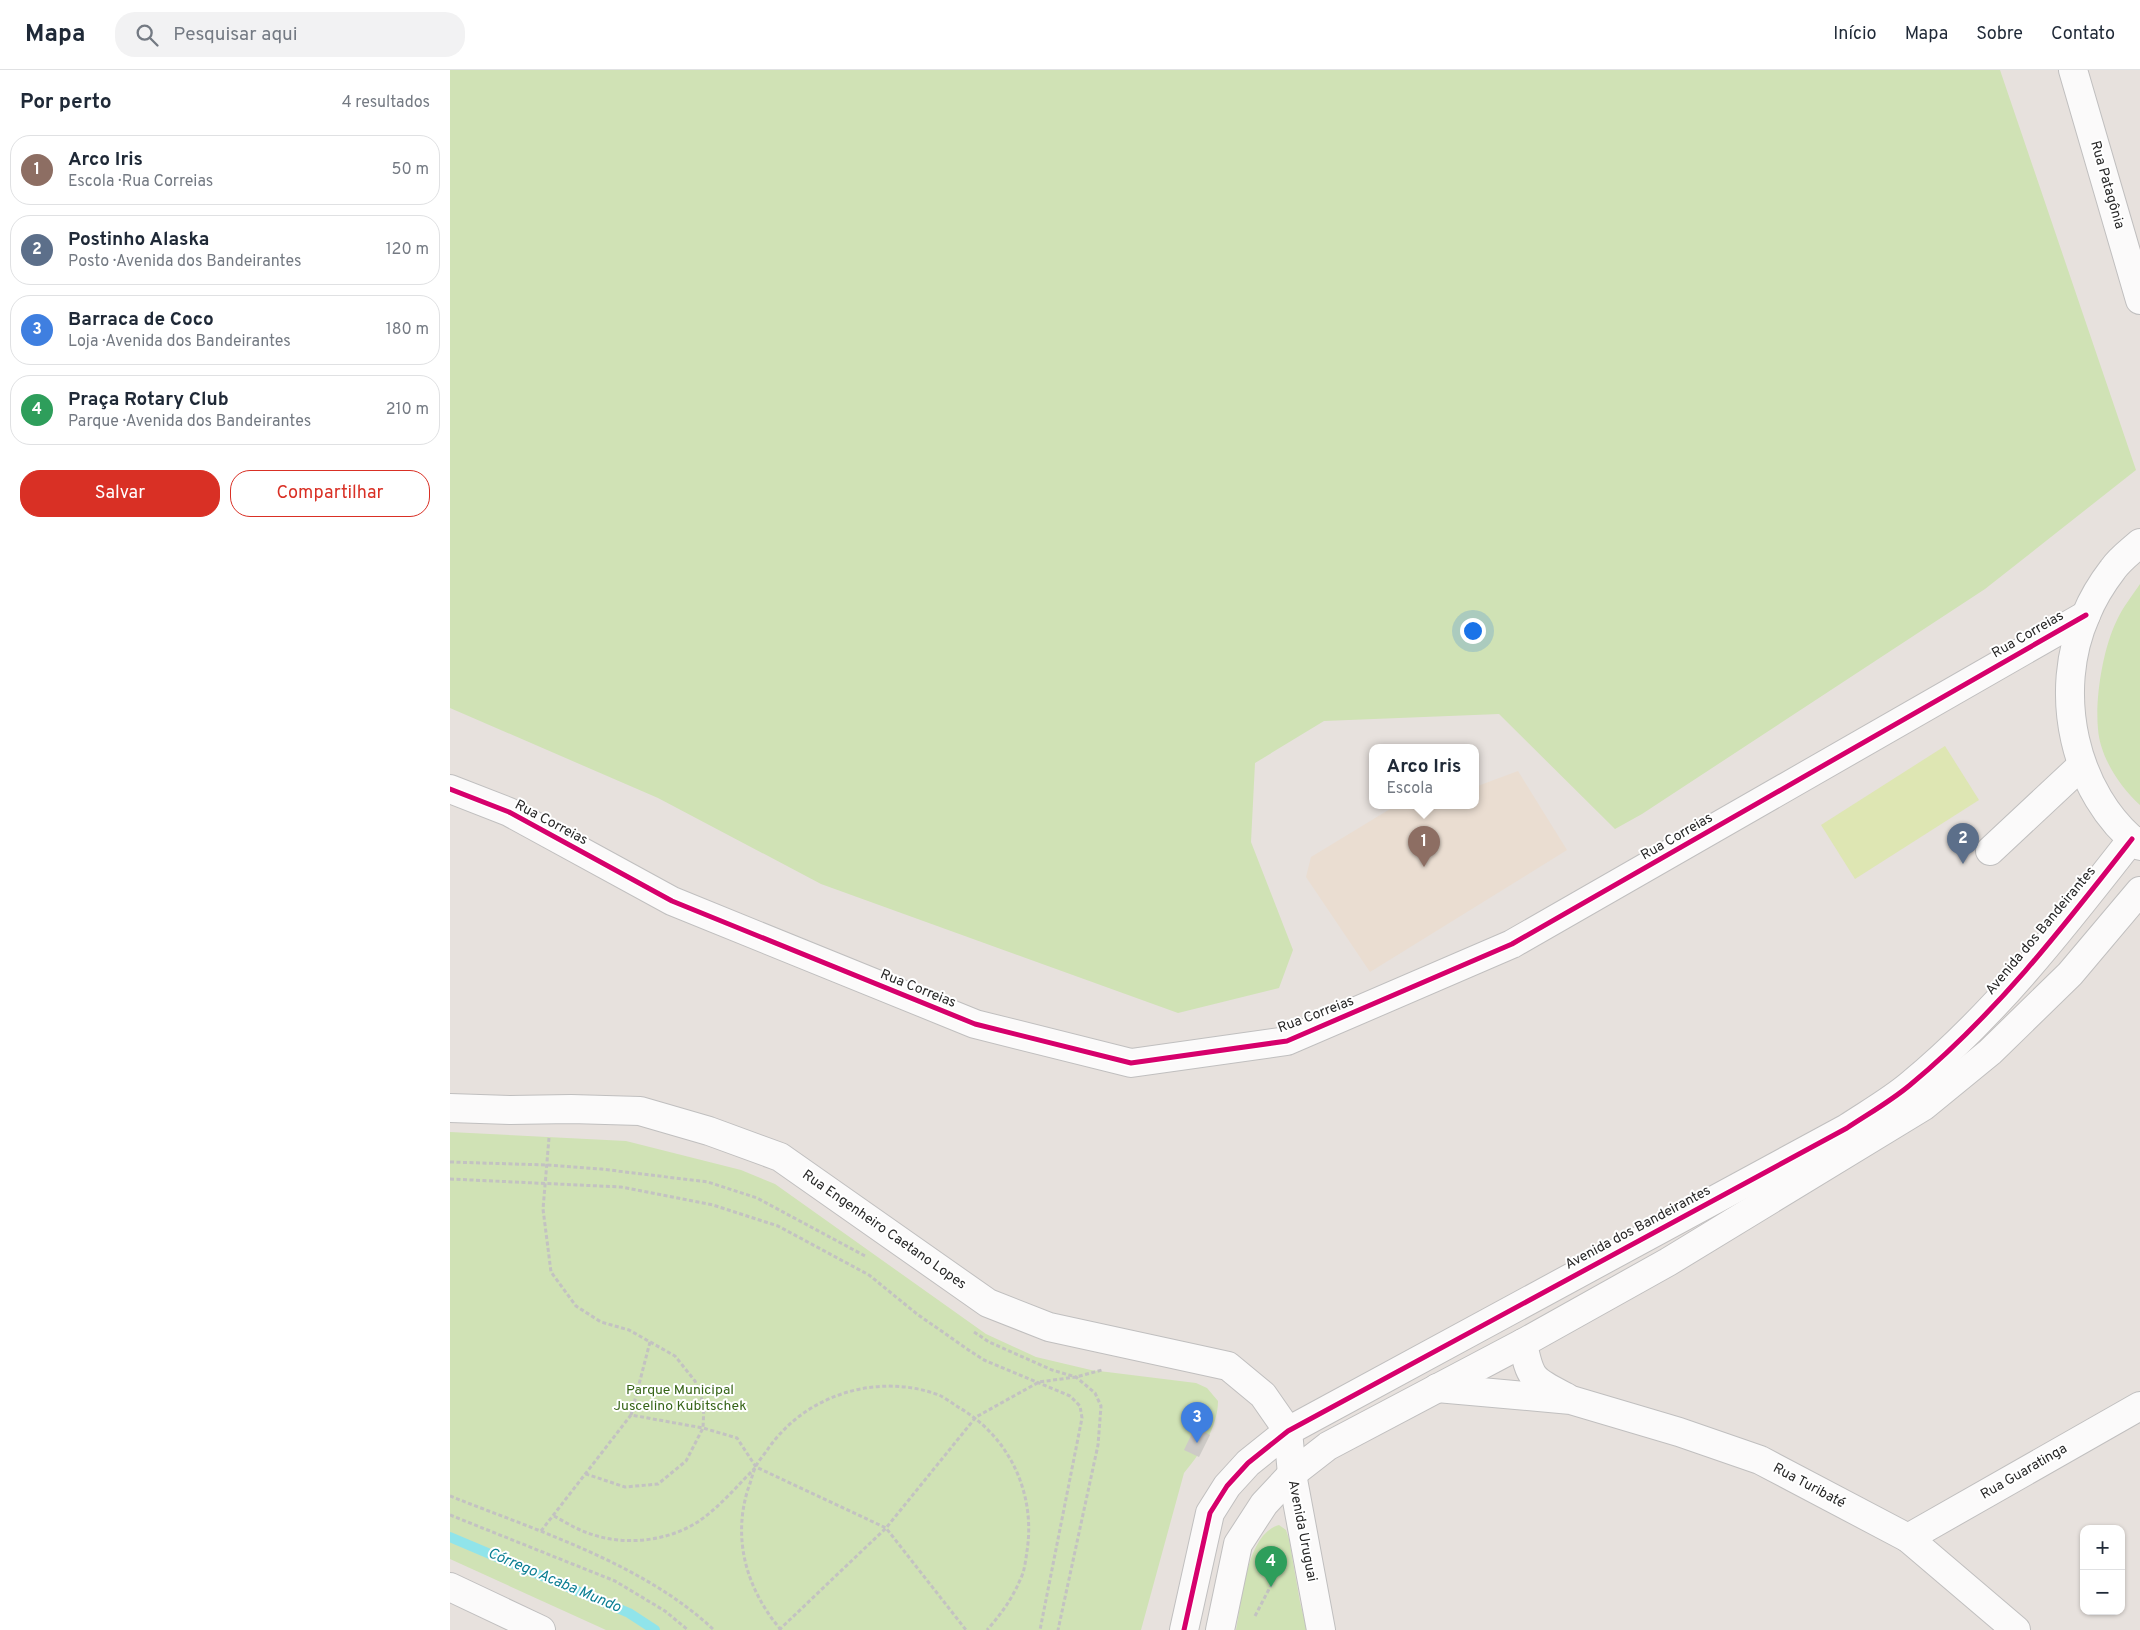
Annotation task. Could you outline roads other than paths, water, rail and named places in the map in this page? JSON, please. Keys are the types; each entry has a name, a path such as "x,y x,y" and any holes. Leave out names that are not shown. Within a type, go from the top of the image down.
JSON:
{"street":[{"name":"Rua Patagônia","path":"2073,70 2140,300"},
{"path":"2136,842 2102,805 2082,765 2070,715 2071,664 2086,615 2113,568 2140,543"},
{"name":"Rua Correias","path":"450,789 509,812 672,901 975,1024 1131,1063 1287,1041 1512,944 2086,615"},
{"path":"1990,850 2082,765"},
{"name":"Avenida dos Bandeirantes","path":"1184,1630 1210,1513 1227,1486 1248,1463 1288,1431 1847,1128 1909,1086 1962,1037 2027,970 2136,842"},
{"path":"1220,1630 1238,1544 1264,1504 1292,1474 1328,1446 1523,1343 1668,1262 1924,1106 1990,1052 2070,974 2140,890"},
{"name":"Rua Engenheiro Caetano Lopes","path":"450,1108 640,1111 709,1131 780,1157 988,1302 1049,1327 1228,1366 1263,1395 1288,1431"},
{"name":"Rua Turibaté","path":"1523,1343 1528,1367 1536,1381 1571,1400"},
{"name":"Rua Turibaté","path":"1437,1388 1571,1400 1679,1432 1760,1460 1908,1538 2016,1630"},
{"name":"Rua Guaratinga","path":"1908,1538 2140,1406"},
{"name":"Avenida Uruguai","path":"1288,1431 1292,1474 1321,1630"},
{"path":"450,1587 541,1630"}],"waterway":[{"name":"Córrego Acaba Mundo","path":"450,1537 629,1613 655,1630"}],"place":[{"name":"Postinho Alaska","path":"1963,864"},
{"name":"Arco Iris","path":"1424,867"},
{"name":"Barraca de Coco","path":"1197,1443"},
{"name":"Praça Rotary Club","path":"1271,1587"}],"park label":[{"name":"Parque Municipal Juscelino Kubitschek","path":"680,1398"}]}
